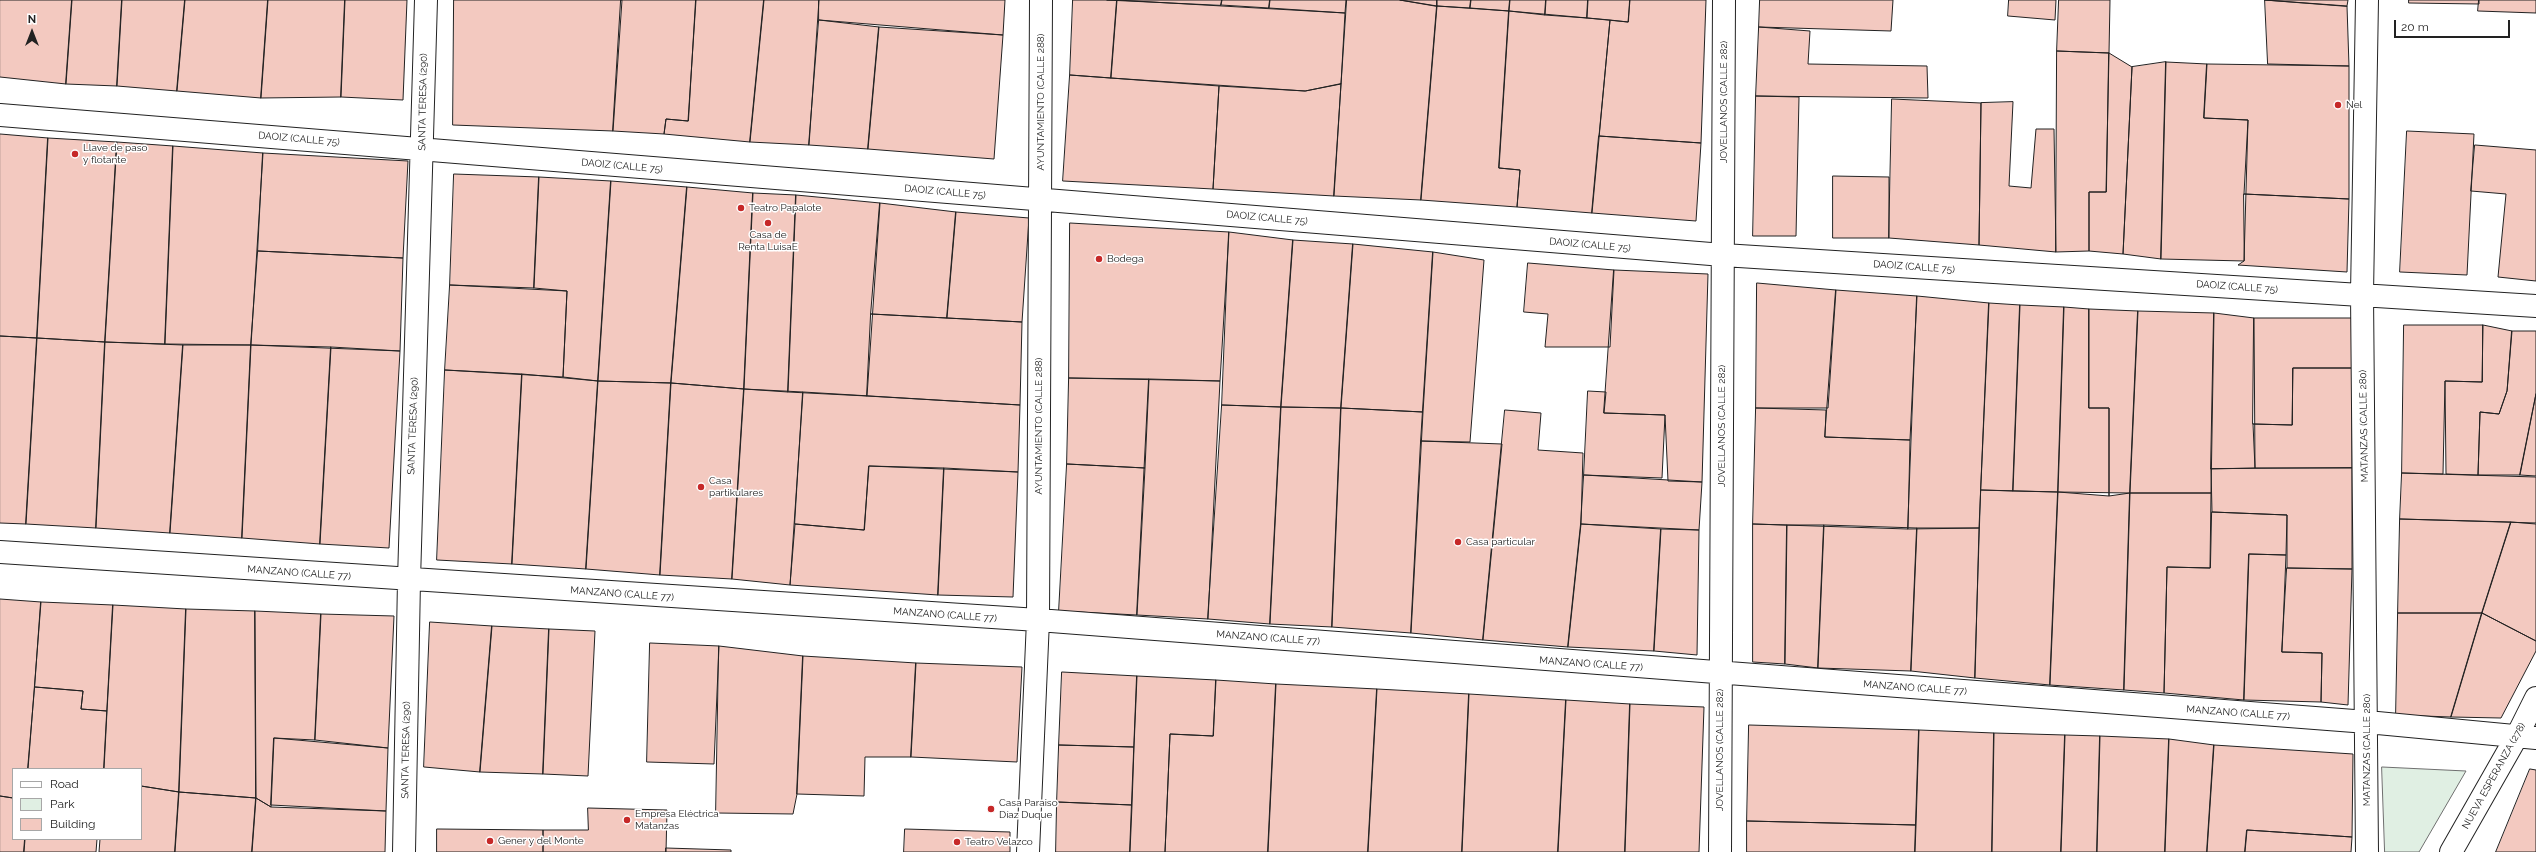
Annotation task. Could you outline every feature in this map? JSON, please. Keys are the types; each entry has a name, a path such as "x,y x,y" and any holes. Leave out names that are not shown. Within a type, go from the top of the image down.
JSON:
{"street":[{"name":"SANTA TERESA (290)","path":"404,852 409,580 426,0"},
{"name":"AYUNTAMIENTO (CALLE 288)","path":"1028,852 1038,620 1041,0"},
{"name":"JOVELLANOS (CALLE 282)","path":"1720,852 1724,0"},
{"name":"MATANZAS (CALLE 280)","path":"2367,852 2362,294 2368,0"},
{"name":"DAOIZ (CALLE 75)","path":"0,115 1723,255 2536,306"},
{"name":"MANZANO (CALLE 77)","path":"0,552 409,580 1038,620 1721,674 2367,722 2527,737"},
{"name":"NUEVA ESPERANZA (278)","path":"2452,852 2527,737 2536,698"}],"green space":[{"path":"2382,767 2466,771 2419,852 2385,852"}],"building":[{"path":"0,0 72,0 66,84 0,77"},
{"path":"72,0 122,0 117,86 66,84"},
{"path":"122,0 185,0 177,91 117,86"},
{"path":"185,0 268,0 261,98 177,91"},
{"path":"268,0 345,0 341,97 261,98"},
{"path":"345,0 407,0 403,100 341,97"},
{"path":"454,0 622,0 613,131 453,125"},
{"path":"621,0 696,0 688,121 666,119 664,134 613,131"},
{"path":"696,0 764,0 750,142 664,134 666,119 688,121"},
{"path":"764,0 819,0 809,145 750,142"},
{"path":"819,0 1005,0 1003,35 819,20"},
{"path":"1073,0 1117,0 1111,78 1070,75"},
{"path":"1107,0 1222,0 1221,5"},
{"path":"1117,0 1345,13 1341,84 1305,91 1111,78"},
{"path":"1222,0 1270,0 1269,8 1221,5"},
{"path":"1270,0 1346,0 1345,13 1269,8"},
{"path":"1347,0 1400,0 1437,6 1421,200 1334,196"},
{"path":"1400,0 1437,0 1437,6"},
{"path":"1437,0 1471,0 1470,8 1437,6"},
{"path":"1471,0 1510,0 1509,11 1470,8"},
{"path":"1510,0 1546,0 1545,15 1509,11"},
{"path":"1546,0 1588,0 1587,18 1545,15"},
{"path":"1588,0 1630,0 1628,22 1587,18"},
{"path":"1630,0 1706,0 1701,143 1599,136 1610,20 1628,22"},
{"path":"1760,0 1893,0 1891,31 1759,27"},
{"path":"2009,0 2056,0 2055,20 2008,16"},
{"path":"2059,0 2110,0 2109,53 2057,51"},
{"path":"2265,0 2347,6 2349,66 2268,64"},
{"path":"2265,0 2348,0 2347,6"},
{"path":"2409,0 2479,0 2479,4 2409,3"},
{"path":"2479,0 2536,0 2536,13 2478,11"},
{"path":"1437,6 1509,11 1499,168 1520,170 1517,207 1421,200"},
{"path":"1509,11 1610,20 1592,213 1517,207 1520,170 1499,168"},
{"path":"819,20 879,27 868,149 809,145"},
{"path":"879,27 1003,35 994,159 868,149"},
{"path":"1759,27 1810,31 1808,64 1927,66 1928,98 1756,96"},
{"path":"2057,51 2109,53 2106,192 2089,192 2089,251 2056,252"},
{"path":"2109,53 2132,67 2123,254 2089,251 2089,192 2106,192"},
{"path":"2166,62 2161,259 2123,254 2132,67"},
{"path":"2166,62 2207,64 2204,118 2248,120 2244,261 2161,259"},
{"path":"2207,64 2349,66 2349,199 2244,194 2248,120 2204,118"},
{"path":"1070,75 1219,86 1213,189 1063,181"},
{"path":"1341,84 1334,196 1213,189 1219,86 1305,91"},
{"path":"1756,96 1799,97 1796,236 1753,236"},
{"path":"1892,99 1981,103 1979,245 1889,238"},
{"path":"2013,102 2009,186 2031,188 2036,129 2054,129 2056,252 1979,245 1981,103"},
{"path":"2407,131 2474,134 2467,275 2400,272"},
{"path":"0,134 48,138 37,338 0,336"},
{"path":"1599,136 1701,143 1696,221 1592,213"},
{"path":"48,138 117,142 105,342 37,338"},
{"path":"117,142 173,146 165,344 105,342"},
{"path":"2475,145 2536,150 2536,281 2498,277 2506,194 2471,191"},
{"path":"173,146 263,153 251,345 165,344"},
{"path":"263,153 408,161 403,258 258,251"},
{"path":"454,174 539,177 534,288 450,285"},
{"path":"1833,176 1889,177 1889,238 1833,238"},
{"path":"539,177 611,181 598,381 563,377 567,291 534,288"},
{"path":"611,181 687,187 671,383 598,381"},
{"path":"687,187 753,193 744,389 671,383"},
{"path":"753,193 796,195 788,392 744,389"},
{"path":"2244,194 2349,199 2347,272 2238,265 2244,261"},
{"path":"796,195 880,203 867,396 788,392"},
{"path":"880,203 956,212 947,318 871,314"},
{"path":"956,212 1029,218 1022,322 947,318"},
{"path":"1070,223 1229,232 1220,381 1069,378"},
{"path":"1229,232 1293,240 1281,407 1222,405"},
{"path":"1293,240 1353,244 1341,408 1281,407"},
{"path":"1353,244 1433,252 1423,412 1341,408"},
{"path":"258,251 403,258 400,351 251,345"},
{"path":"1433,252 1484,260 1470,442 1421,441"},
{"path":"1528,263 1614,270 1610,347 1545,347 1548,314 1524,312"},
{"path":"1614,270 1708,274 1702,482 1668,481 1665,415 1604,413"},
{"path":"1757,283 1836,290 1828,408 1756,408"},
{"path":"450,285 567,291 563,377 445,370"},
{"path":"1836,290 1917,296 1910,440 1825,437"},
{"path":"1917,296 1989,303 1979,528 1908,529"},
{"path":"1989,303 2020,305 2013,491 1981,490"},
{"path":"2020,305 2064,307 2058,492 2013,491"},
{"path":"2064,307 2089,309 2089,408 2109,408 2109,496 2058,492"},
{"path":"2089,309 2138,311 2130,493 2109,496 2109,408 2089,408"},
{"path":"2138,311 2214,313 2211,493 2130,493"},
{"path":"2214,313 2254,318 2255,468 2211,469"},
{"path":"871,314 1022,322 1020,405 867,396"},
{"path":"2254,318 2353,318 2352,368 2293,368 2292,425 2253,424"},
{"path":"2404,325 2483,325 2482,382 2445,381 2443,474 2402,473"},
{"path":"2483,325 2512,331 2507,391 2499,414 2480,412 2478,475 2446,474 2445,381 2482,382"},
{"path":"2512,331 2536,331 2536,394 2520,475 2478,475 2480,412 2499,414 2507,391"},
{"path":"0,336 37,338 26,524 0,523"},
{"path":"37,338 105,342 96,528 26,524"},
{"path":"105,342 183,345 170,533 96,528"},
{"path":"183,345 251,345 242,538 170,533"},
{"path":"251,345 331,347 320,544 242,538"},
{"path":"331,347 400,351 389,548 320,544"},
{"path":"2293,368 2352,368 2352,468 2255,468 2253,424 2292,425"},
{"path":"445,370 522,374 512,564 437,560"},
{"path":"522,374 598,381 586,569 512,564"},
{"path":"1069,378 1149,379 1145,468 1067,464"},
{"path":"1149,379 1220,381 1208,619 1137,615"},
{"path":"598,381 671,383 660,575 586,569"},
{"path":"671,383 744,389 732,579 660,575"},
{"path":"744,389 803,392 790,585 732,579"},
{"path":"1588,391 1606,392 1604,413 1665,415 1662,478 1584,475"},
{"path":"803,392 1020,405 1018,472 869,466 864,530 795,524"},
{"path":"2536,394 2536,476 2520,475"},
{"path":"1222,405 1281,407 1270,624 1208,619"},
{"path":"1281,407 1341,408 1332,627 1270,624"},
{"path":"1341,408 1423,412 1411,633 1332,627"},
{"path":"1756,408 1826,410 1825,437 1910,440 1908,529 1753,524"},
{"path":"1505,410 1541,413 1538,450 1583,453 1581,524 1568,647 1483,640"},
{"path":"1421,441 1502,444 1483,640 1411,633"},
{"path":"1067,464 1145,468 1137,615 1059,611"},
{"path":"869,466 944,468 938,595 790,585 795,524 864,530"},
{"path":"944,468 1018,472 1013,597 938,595"},
{"path":"2352,468 2352,569 2287,568 2287,515 2212,512 2211,469"},
{"path":"2402,473 2536,477 2536,523 2400,519"},
{"path":"1584,475 1702,482 1699,530 1581,524"},
{"path":"1981,490 2058,492 2050,685 1975,678"},
{"path":"2058,492 2130,493 2124,690 2050,685"},
{"path":"2130,493 2211,493 2210,568 2167,567 2164,693 2124,690"},
{"path":"2212,512 2287,515 2286,555 2249,554 2244,700 2164,693 2167,567 2210,568"},
{"path":"2400,519 2511,522 2482,613 2398,613"},
{"path":"2511,522 2536,524 2536,641 2482,613"},
{"path":"1581,524 1661,529 1654,651 1568,647"},
{"path":"1753,524 1787,525 1785,664 1753,662"},
{"path":"1787,525 1824,525 1818,668 1785,664"},
{"path":"1824,525 1917,528 1911,671 1818,668"},
{"path":"1917,528 1979,528 1975,678 1911,671"},
{"path":"1661,529 1699,530 1697,655 1654,651"},
{"path":"2249,554 2286,555 2282,652 2322,653 2321,702 2244,700"},
{"path":"2287,568 2352,569 2348,705 2321,702 2322,653 2282,652"},
{"path":"0,599 41,602 28,768 12,768 12,798 0,796"},
{"path":"41,602 113,605 107,711 81,709 83,691 35,687"},
{"path":"113,605 186,609 179,792 142,786 142,768 104,768"},
{"path":"186,609 255,611 256,798 179,792"},
{"path":"255,611 321,614 315,740 274,738 271,807 256,798"},
{"path":"2398,613 2482,613 2451,717 2396,715"},
{"path":"2482,613 2536,641 2536,651 2501,718 2451,717"},
{"path":"321,614 394,616 388,748 315,740"},
{"path":"430,622 492,626 480,772 424,767"},
{"path":"492,626 549,629 543,774 480,772"},
{"path":"549,629 595,631 588,776 543,774"},
{"path":"650,643 719,646 714,764 647,762"},
{"path":"719,646 803,656 797,794 793,814 716,813"},
{"path":"803,656 916,663 911,757 865,757 864,796 797,794"},
{"path":"916,663 1022,667 1017,762 911,757"},
{"path":"1062,672 1137,676 1134,747 1059,745"},
{"path":"1137,676 1216,680 1213,736 1170,734 1165,852 1130,852"},
{"path":"1216,680 1276,684 1268,852 1165,852 1170,734 1213,736"},
{"path":"1276,684 1377,689 1368,852 1268,852"},
{"path":"35,687 83,691 81,709 107,711 104,768 28,768"},
{"path":"1377,689 1469,694 1462,852 1368,852"},
{"path":"1469,694 1566,700 1558,852 1462,852"},
{"path":"1566,700 1630,704 1625,852 1558,852"},
{"path":"1630,704 1704,707 1699,852 1625,852"},
{"path":"1749,725 1919,730 1916,825 1747,821"},
{"path":"1919,730 1994,733 1992,852 1915,852"},
{"path":"1994,733 2065,735 2061,852 1992,852"},
{"path":"2065,735 2100,736 2097,852 2061,852"},
{"path":"2100,736 2169,739 2165,852 2097,852"},
{"path":"274,738 388,748 386,811 271,805"},
{"path":"2169,739 2214,745 2207,852 2165,852"},
{"path":"1059,745 1134,747 1132,805 1057,802"},
{"path":"2214,745 2353,754 2352,837 2247,830 2245,852 2207,852"},
{"path":"2530,769 2536,770 2536,852 2496,852"},
{"path":"142,786 179,792 175,852 99,852 100,840 142,840"},
{"path":"179,792 256,798 252,852 175,852"},
{"path":"0,796 12,798 12,840 25,840 24,852 0,852"},
{"path":"256,798 271,807 386,811 385,852 252,852"},
{"path":"1057,802 1132,805 1130,852 1056,852"},
{"name":"Empresa Eléctrica Matanzas","path":"588,808 667,810 666,852 543,852 543,830 588,830"},
{"path":"1747,821 1916,825 1915,852 1747,852"},
{"name":"Gener y del Monte","path":"437,829 543,830 543,852 437,852"},
{"name":"Teatro Velazco","path":"905,829 1010,832 1010,852 904,852"},
{"path":"2247,830 2352,837 2351,852 2245,852"},
{"path":"25,840 97,840 96,852 24,852"},
{"path":"666,848 731,850 731,852 666,852"}],"place":[{"name":"Nel","path":"2338,105"},
{"name":"Llave de paso y flotante","path":"75,154"},
{"name":"Teatro Papalote","path":"741,208"},
{"name":"Casa de Renta LuisaE","path":"768,223"},
{"name":"Bodega","path":"1099,259"},
{"name":"Casa partikulares","path":"701,487"},
{"name":"Casa particular","path":"1458,542"},
{"name":"Casa Paraiso Díaz Duque","path":"991,809"},
{"name":"Empresa Eléctrica Matanzas","path":"627,820"},
{"name":"Gener y del Monte","path":"490,841"},
{"name":"Teatro Velazco","path":"957,842"}]}
